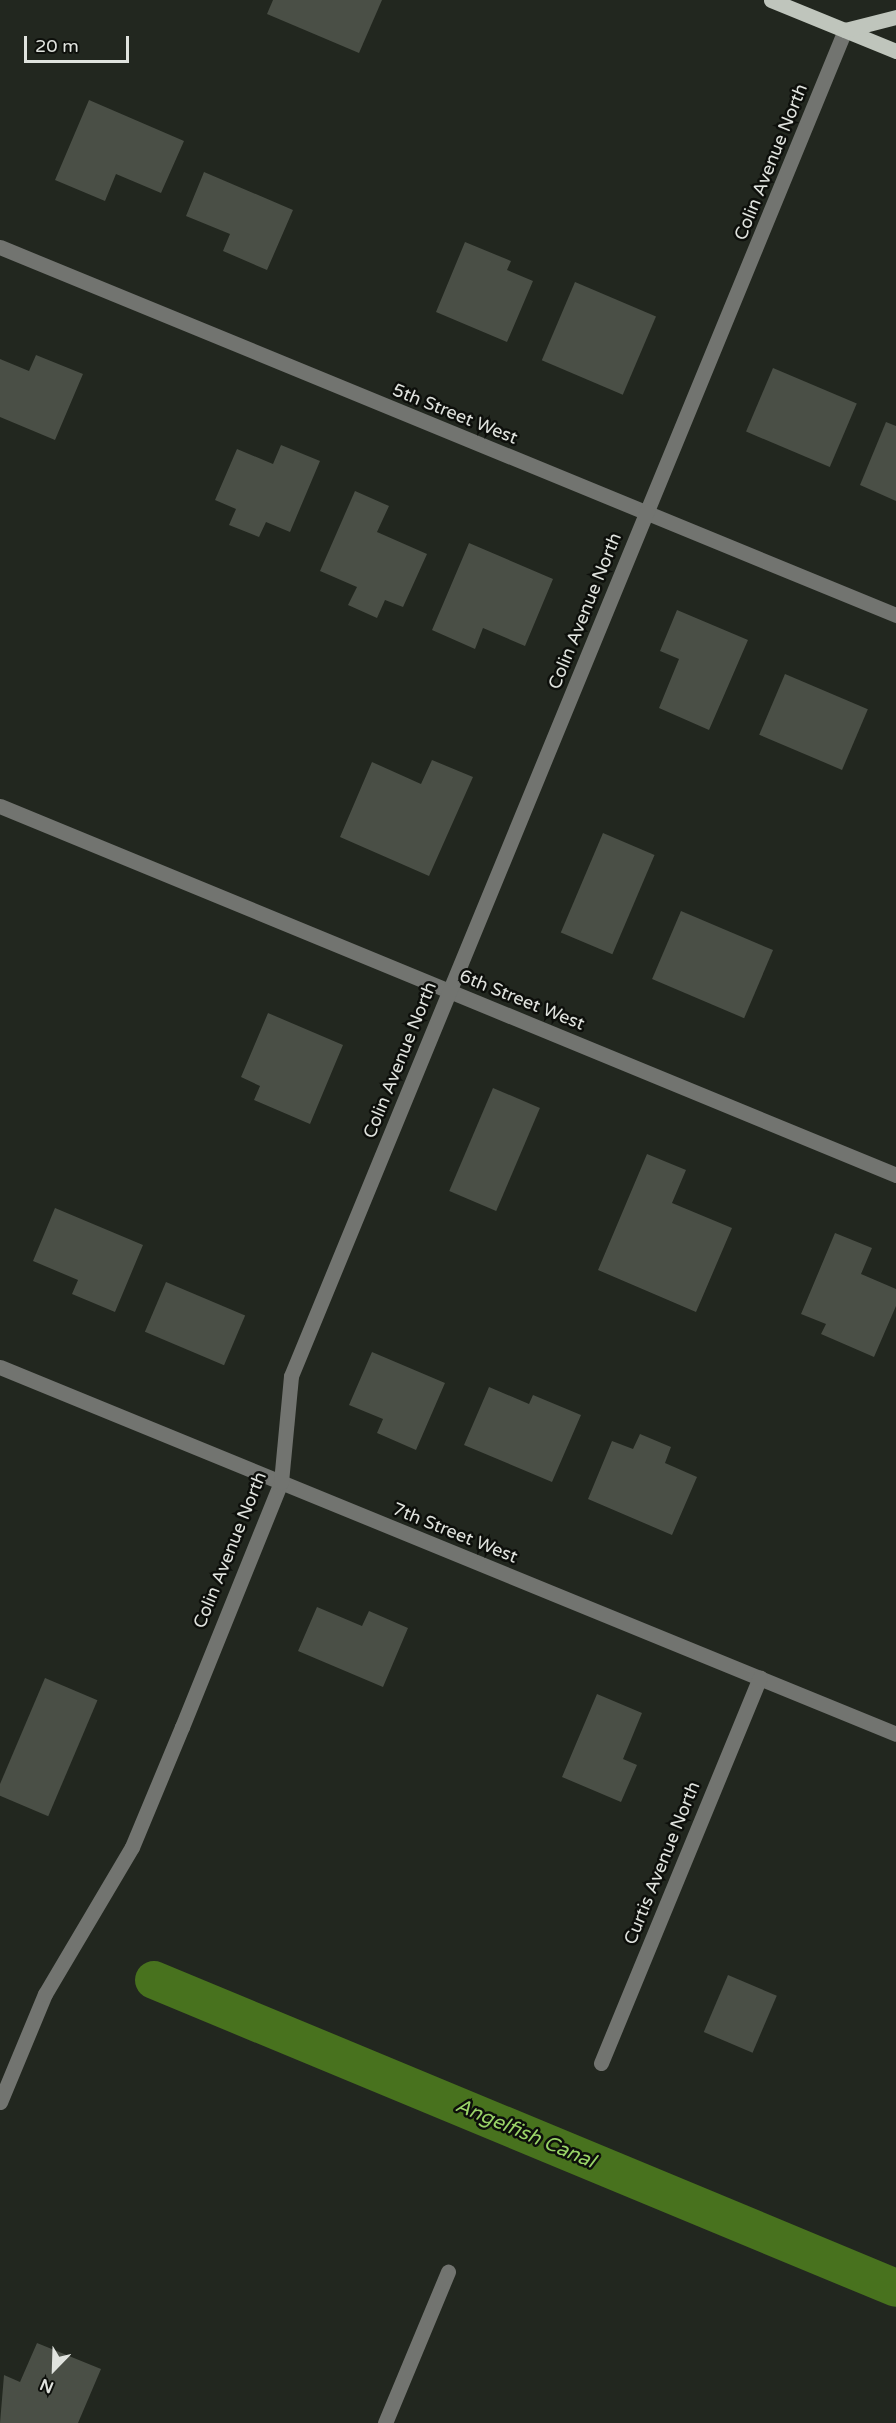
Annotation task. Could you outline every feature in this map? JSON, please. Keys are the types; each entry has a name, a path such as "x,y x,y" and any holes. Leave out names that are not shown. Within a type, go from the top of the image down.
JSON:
{"main road":[{"path":"771,0 896,51"},
{"path":"845,30 896,17"}],"street":[{"name":"Colin Avenue North","path":"0,2102 45,1994 132,1847 281,1482 291,1376 845,30"},
{"name":"5th Street West","path":"0,247 896,615"},
{"name":"6th Street West","path":"0,806 896,1175"},
{"name":"7th Street West","path":"0,1367 896,1734"},
{"name":"Curtis Avenue North","path":"601,2063 760,1678"},
{"path":"385,2423 448,2272"}],"building":[{"path":"273,0 382,0 359,53 267,14"},
{"path":"89,100 184,141 161,193 116,174 105,201 55,180"},
{"path":"204,172 293,210 267,270 223,251 230,234 186,216"},
{"path":"465,242 511,261 507,270 533,281 507,342 436,312"},
{"path":"575,282 656,316 623,395 542,360"},
{"path":"36,355 83,374 55,440 0,417 0,359 29,371"},
{"path":"773,368 857,404 830,467 746,432"},
{"path":"886,422 896,426 896,501 860,485"},
{"path":"281,445 320,461 290,532 266,522 259,537 229,525 236,509 215,500 237,449 273,464"},
{"path":"355,491 389,506 377,532 427,554 403,607 385,600 377,618 348,605 357,587 320,571"},
{"path":"469,543 553,579 525,646 483,628 475,649 432,630"},
{"path":"677,610 748,640 709,730 659,708 679,659 660,651"},
{"path":"785,674 868,709 842,770 759,735"},
{"path":"432,760 473,777 429,876 340,837 372,762 421,784"},
{"path":"603,833 655,855 612,954 561,932"},
{"path":"681,911 773,950 744,1018 652,979"},
{"path":"268,1013 343,1045 310,1124 254,1100 260,1086 241,1077"},
{"path":"493,1088 540,1108 496,1211 449,1191"},
{"path":"647,1154 686,1170 672,1203 732,1228 696,1312 598,1270"},
{"path":"55,1208 143,1245 115,1312 72,1294 78,1280 33,1261"},
{"path":"835,1233 872,1248 861,1274 896,1289 896,1306 874,1357 821,1334 826,1324 801,1314"},
{"path":"166,1282 245,1316 224,1365 145,1332"},
{"path":"372,1352 445,1383 416,1450 377,1433 383,1419 349,1405"},
{"path":"489,1387 529,1404 533,1395 581,1415 552,1482 464,1445"},
{"path":"640,1434 671,1447 665,1463 697,1477 672,1535 588,1499 612,1441 633,1449"},
{"path":"317,1607 362,1626 369,1611 408,1628 383,1687 298,1651"},
{"path":"45,1678 97,1700 48,1816 0,1796 0,1784"},
{"path":"597,1694 642,1713 623,1759 637,1765 621,1802 562,1777"},
{"path":"728,1975 777,1996 753,2053 704,2032"},
{"path":"37,2343 101,2369 78,2423 0,2423 4,2375 20,2382"}],"waterway":[{"name":"Angelfish Canal","path":"154,1980 896,2288"}]}
